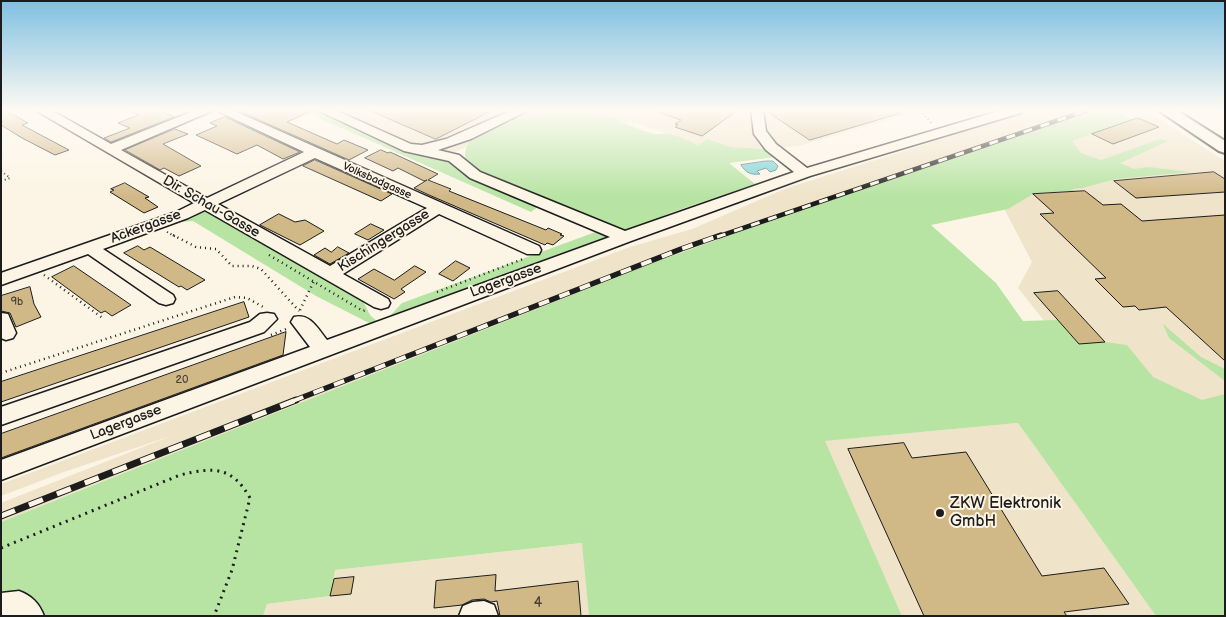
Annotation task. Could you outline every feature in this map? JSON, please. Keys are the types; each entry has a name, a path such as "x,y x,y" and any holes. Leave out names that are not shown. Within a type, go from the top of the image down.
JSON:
{"main road":[{"path":"1210,139 1225,148"}],"street":[{"name":"Dir. Schau-Gasse","path":"92,139 381,303"},
{"path":"110,149 136,139"},
{"name":"Volksbadgasse","path":"283,139 438,208 531,254"},
{"path":"388,139 409,148 454,158 475,175 625,237"},
{"path":"418,150 460,139"},
{"path":"765,139 771,148 805,173"},
{"name":"Lagergasse","path":"1,470 625,237 805,173 918,139"},
{"name":"Ackergasse","path":"1,279 155,225 207,204 314,153"},
{"name":"Kischingergasse","path":"324,271 438,208"},
{"path":"90,248 166,299"},
{"path":"300,317 324,349"},
{"path":"1,416 258,327 267,319"},
{"path":"1,607 19,605 30,616"}],"path":[{"path":"1,170 10,178 1,181"},
{"path":"155,225 196,247 216,249 232,266 252,266 261,269 300,317 309,294 324,271"},
{"path":"432,294 531,254"},
{"path":"38,266 44,275 104,319"},
{"path":"1,372 235,297 244,296 265,308 267,319"},
{"path":"1,548 180,475 207,471 230,474 236,478 250,498 232,570 214,616"}],"shaded area":[{"path":"375,139 471,139 466,147 444,157 406,153"},
{"path":"682,139 824,139 799,146 767,149 731,147 707,139 700,145"},
{"path":"942,139 1011,139 652,263 1,522 1,503 171,436 64,472 1,496 1,484 630,247 692,229 787,188"},
{"path":"1069,139 1190,139 1225,161 1225,411 1065,347 1018,288 1032,262 999,199 1057,143"},
{"path":"1018,423 1156,616 902,616 824,441"},
{"path":"583,543 589,616 263,616 267,604 330,596 335,570"}],"green space":[{"path":"366,139 375,139 406,153 444,157 468,166 465,152 473,139 682,139 699,145 707,139 731,147 767,149 775,157 729,163 755,184 670,213 633,230 616,230 547,200 531,212"},
{"path":"1011,139 1078,139 1072,141 1081,153 1101,160 1160,139 1168,141 1120,163 1134,169 1148,167 1190,172 1116,179 1072,189 1074,191 1033,194 1008,209 931,225 996,283 1023,321 1058,320 1105,342 1127,345 1153,377 1202,400 1225,394 1225,616 1156,616 1018,423 825,441 902,616 589,616 582,543 335,570 330,596 267,604 263,616 42,616 43,611 28,596 1,599 1,522 652,263"},
{"path":"210,211 362,299 370,315 379,323 373,325 316,296 193,221 181,222 165,228 162,227"},
{"path":"601,230 607,233 607,238 387,319 402,303"},
{"path":"1163,324 1201,357 1225,369 1225,381 1169,338"}],"water":[{"path":"773,161 778,166 776,170 770,172 766,168 757,171 760,174 754,174 747,172 741,165"}],"building":[{"path":"24,139 48,139 69,150 55,155"},
{"path":"105,139 119,139 111,142"},
{"path":"152,139 176,139 163,144 201,166 179,176 164,168 160,170 125,150"},
{"path":"204,139 272,139 300,152 283,159 257,145 237,154"},
{"path":"301,139 325,139 337,144 344,140 368,150 349,160"},
{"path":"1102,139 1127,139 1113,144"},
{"path":"381,150 390,152 438,174 428,180 451,189 449,191 546,230 548,228 564,236 553,245 547,243 545,245 414,188 427,180 424,181 398,168 393,171 365,158"},
{"path":"315,160 392,194 381,201 303,166"},
{"path":"1214,172 1225,179 1225,192 1136,198 1114,181"},
{"path":"125,183 149,197 145,198 158,207 144,213 110,192 114,190 111,189"},
{"path":"1085,191 1103,205 1121,204 1142,221 1225,215 1225,361 1166,307 1139,310 1135,306 1123,307 1095,279 1106,278 1040,214 1054,213 1033,194"},
{"path":"279,214 295,222 305,220 324,231 300,245 260,225"},
{"path":"371,224 384,230 368,240 355,234"},
{"path":"138,246 144,250 150,247 205,280 187,290 181,286 179,287 124,253"},
{"path":"338,247 349,253 330,264 314,255 325,248 331,252"},
{"path":"456,261 470,268 453,281 439,274"},
{"path":"74,266 131,305 112,316 105,311 101,313 52,277"},
{"path":"415,266 426,272 401,289 405,292 394,299 358,279 374,269 394,280"},
{"path":"30,287 34,304 41,317 16,327 10,313 1,311 1,296"},
{"path":"1058,291 1105,342 1079,344 1034,293"},
{"path":"244,302 249,317 1,402 1,382"},
{"path":"286,332 283,355 1,458 1,434"},
{"name":"ZKW Elektronik GmbH","path":"904,443 912,458 966,452 1042,576 1104,568 1129,604 1064,612 1067,616 924,616 848,449"},
{"path":"496,575 495,591 578,581 581,616 500,616 497,601 491,602 484,599 472,600 462,605 434,608 436,581"},
{"path":"354,577 351,594 330,596 334,579"}],"railway":[{"path":"717,237 1004,139"},
{"path":"293,401 721,235"},
{"path":"1,516 296,400"}],"place":[{"name":"ZKW Elektronik GmbH","path":"940,513"}]}
